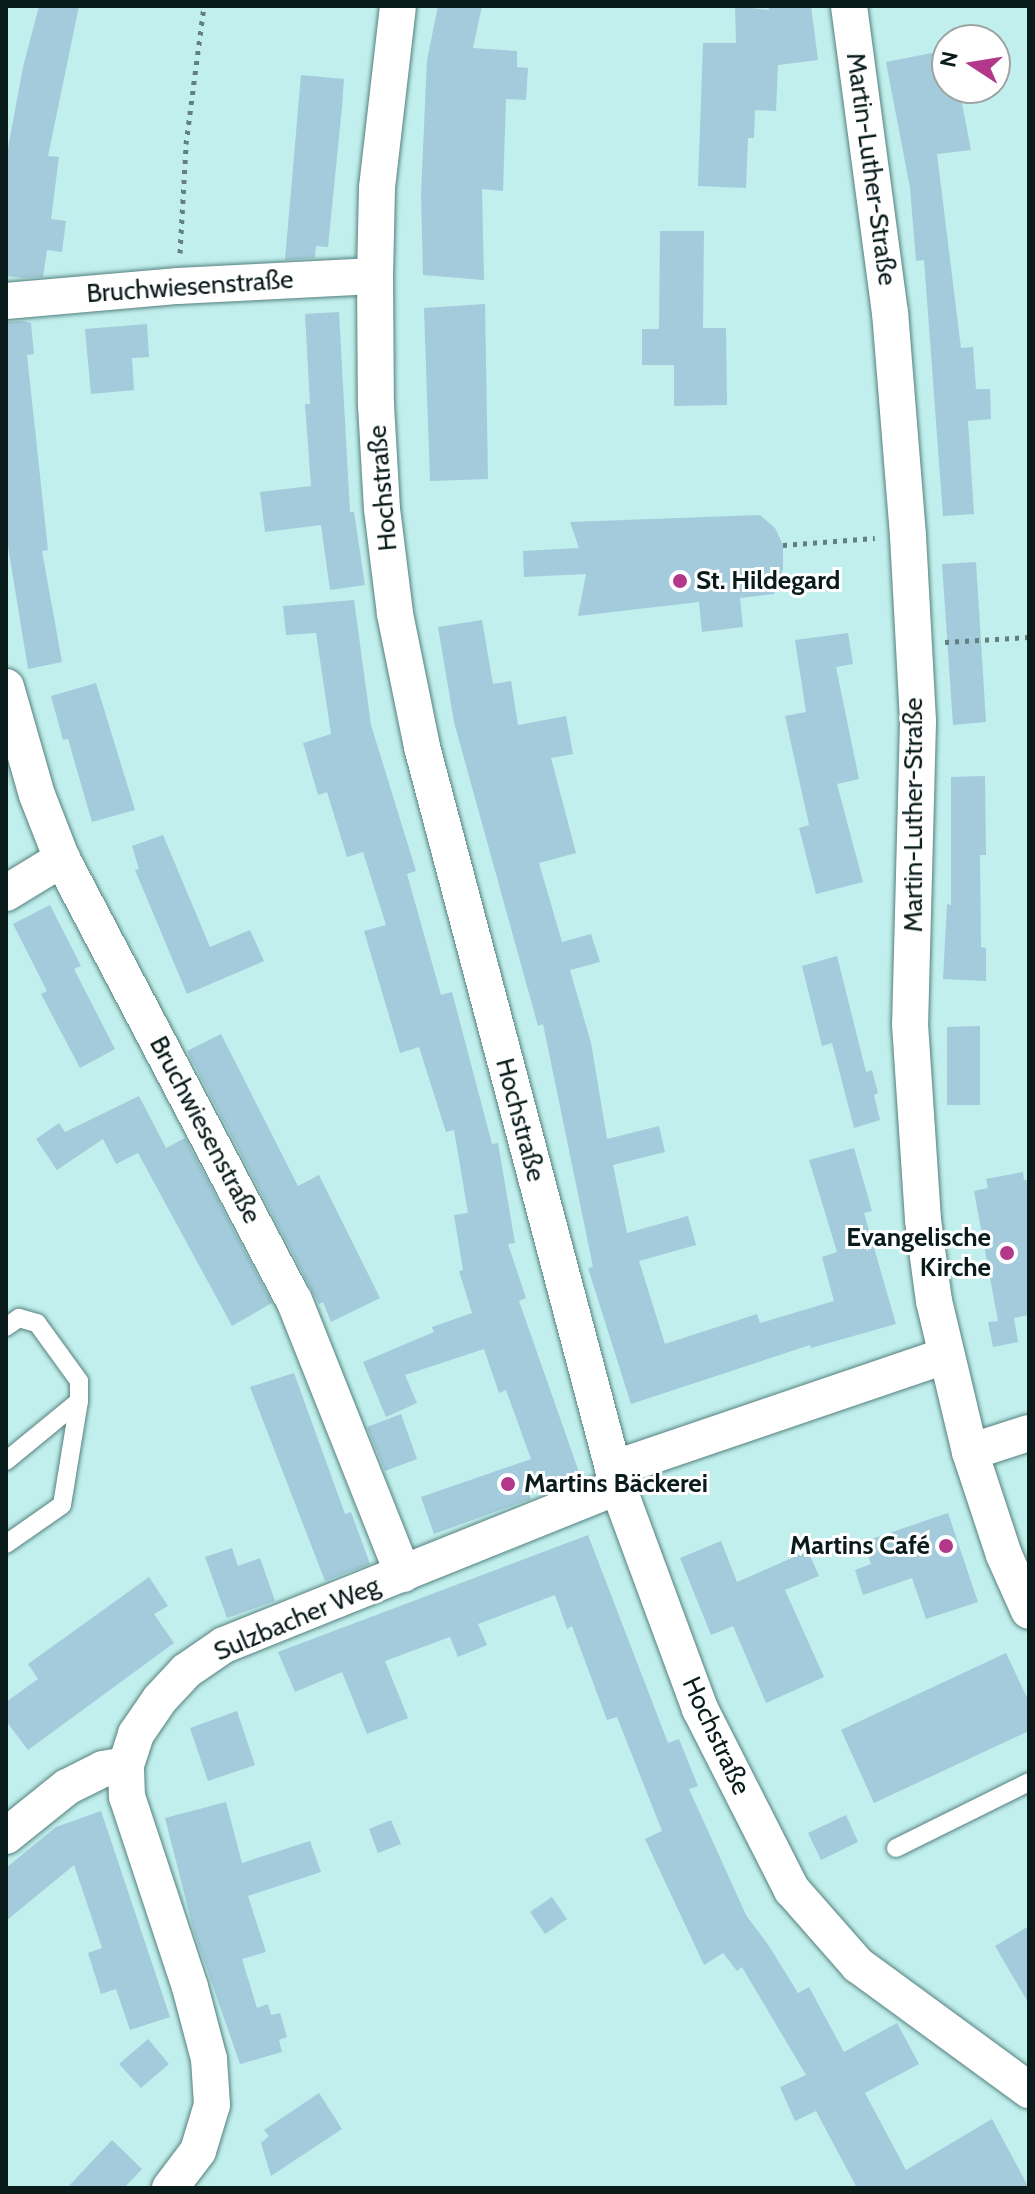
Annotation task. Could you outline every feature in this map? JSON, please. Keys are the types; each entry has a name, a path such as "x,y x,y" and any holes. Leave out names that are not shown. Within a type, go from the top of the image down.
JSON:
{"street":[{"name":"Hochstraße","path":"398,6 377,188 375,276 377,420 395,614 422,747 615,1478 700,1709 792,1890 858,1965 1029,2090"},
{"name":"Martin-Luther-Straße","path":"849,6 890,312 908,536 918,722 910,1024 914,1129 927,1247 945,1356 970,1452 1004,1555 1029,1611"},
{"name":"Bruchwiesenstraße","path":"6,301 178,286 375,276"},
{"name":"Bruchwiesenstraße","path":"6,687 37,795 62,859 294,1300 403,1574"},
{"path":"6,893 62,859"},
{"name":"Sulzbacher Weg","path":"170,2188 198,2151 212,2105 209,2059 190,1987 127,1797 126,1765 136,1734 160,1699 186,1671 224,1645 403,1574 615,1478 945,1356"},
{"path":"970,1452 1029,1433"},
{"path":"6,1836 67,1787 103,1769 126,1765"}],"lane":[{"path":"6,1327 19,1318 37,1323 79,1381 79,1401 62,1505 6,1544"},
{"path":"6,1461 79,1401"},
{"path":"896,1848 1029,1782"}],"path":[{"path":"178,286 186,144 204,6"},
{"path":"783,545 908,536"},
{"path":"912,644 1029,637"}],"building":[{"path":"39,6 79,6 48,156 59,157 51,219 66,221 62,252 47,250 43,277 23,278 6,276 6,159 23,67"},
{"path":"438,6 482,6 473,48 517,51 517,67 528,68 526,100 506,99 503,191 482,189 484,280 423,275 421,193 427,60"},
{"path":"735,6 769,10 768,6 811,6 818,60 778,65 776,111 755,110 754,138 748,138 746,188 698,186 703,43 736,43"},
{"path":"931,53 931,104 962,104 971,150 937,154 961,348 973,347 976,389 990,389 991,419 968,421 974,514 943,516 924,260 916,261 910,188 886,62"},
{"path":"301,75 344,79 342,107 328,247 316,246 315,258 285,260"},
{"path":"660,231 704,231 703,328 726,328 727,405 674,406 674,365 642,365 642,329 659,329"},
{"path":"485,304 488,479 430,481 424,308"},
{"path":"339,312 350,512 354,512 365,585 330,590 321,525 265,532 260,492 311,486 305,404 310,404 305,314"},
{"path":"6,322 31,323 34,354 27,355 48,550 42,551 62,662 28,669 6,534"},
{"path":"147,324 149,357 132,358 134,390 91,394 85,329"},
{"name":"St. Hildegard","path":"760,515 775,528 783,545 783,569 774,594 740,598 743,627 702,632 699,602 578,616 586,574 524,577 523,551 579,548 570,522"},
{"path":"976,562 986,722 953,725 942,564"},
{"path":"354,600 371,725 416,871 407,874 441,995 452,992 492,1144 498,1143 515,1243 508,1244 526,1298 519,1301 580,1475 529,1493 531,1499 434,1534 421,1497 531,1459 506,1390 499,1393 484,1349 405,1375 417,1403 386,1417 363,1362 434,1332 432,1327 472,1313 459,1271 463,1270 454,1215 468,1213 454,1130 446,1132 419,1047 400,1053 364,931 386,925 363,852 347,857 327,792 318,795 303,743 331,734 316,633 286,635 283,606"},
{"path":"482,620 493,684 511,681 518,725 566,716 573,754 551,758 576,853 539,863 562,942 591,934 600,962 570,970 591,1043 607,1139 659,1126 665,1152 613,1165 627,1233 688,1216 696,1245 639,1261 665,1344 757,1314 760,1323 834,1301 822,1257 837,1252 809,1160 854,1148 872,1211 864,1213 896,1324 811,1348 810,1345 631,1404 588,1268 593,1267 543,1024 538,1026 454,722 438,627"},
{"path":"848,633 853,664 836,667 859,779 837,784 863,882 816,894 799,828 809,825 785,716 806,712 795,640"},
{"path":"96,683 135,810 92,822 68,739 63,740 51,696"},
{"path":"985,776 986,855 980,855 981,947 986,948 986,981 943,979 947,904 951,905 951,777"},
{"path":"163,835 210,947 250,930 264,961 187,994 135,870 139,869 132,846"},
{"path":"50,905 81,966 74,969 115,1049 80,1068 41,994 47,991 13,924"},
{"path":"837,956 866,1072 872,1070 878,1093 874,1095 880,1120 854,1128 832,1043 822,1046 802,966"},
{"path":"980,1026 980,1105 947,1105 947,1027"},
{"path":"221,1034 298,1186 319,1175 380,1298 331,1322 187,1051"},
{"path":"139,1096 166,1148 185,1138 272,1303 232,1326 138,1153 116,1164 103,1139 57,1170 36,1139 59,1123 65,1132"},
{"name":"Evangelische Kirche","path":"1023,1172 1024,1180 1029,1180 1029,1315 1014,1318 1018,1342 993,1347 988,1322 998,1321 974,1191 988,1188 986,1179"},
{"path":"294,1373 345,1514 351,1512 370,1564 325,1581 250,1387"},
{"path":"401,1414 417,1459 385,1471 367,1427"},
{"path":"948,1513 978,1602 926,1619 912,1578 863,1595 855,1570 871,1564 863,1542"},
{"path":"588,1535 668,1743 679,1739 698,1786 689,1789 746,1915 798,1993 809,1987 844,2052 897,2023 919,2064 865,2093 906,2170 992,2119 1029,2188 857,2188 816,2111 795,2121 780,2087 806,2075 742,1967 737,1971 723,1953 704,1965 645,1839 662,1831 617,1717 607,1720 572,1626 567,1629 555,1595 478,1624 487,1645 458,1657 450,1637 385,1661 408,1718 367,1734 342,1672 295,1692 278,1652"},
{"path":"721,1541 737,1582 808,1551 819,1576 785,1590 824,1677 766,1703 733,1626 711,1635 680,1558"},
{"path":"232,1548 238,1566 260,1558 275,1601 227,1618 205,1557"},
{"path":"149,1577 168,1606 154,1614 174,1643 28,1750 6,1721 6,1702 38,1679 28,1664"},
{"path":"1006,1653 1029,1702 1029,1731 874,1803 841,1730"},
{"path":"237,1711 255,1765 208,1781 190,1728"},
{"path":"226,1802 242,1863 310,1841 321,1872 248,1896 266,1952 242,1959 257,2008 268,2004 271,2015 280,2013 287,2037 279,2040 282,2052 240,2064 194,1932 165,1818"},
{"path":"101,1811 170,2017 130,2030 116,1989 101,1994 88,1953 102,1948 74,1865 6,1921 6,1868 56,1827"},
{"path":"846,1815 858,1842 821,1860 808,1833"},
{"path":"391,1820 401,1844 378,1853 369,1829"},
{"path":"552,1897 567,1919 545,1934 530,1912"},
{"path":"1029,1926 1029,2004 995,1946"},
{"path":"148,2039 169,2064 141,2088 119,2064"},
{"path":"319,2093 342,2129 271,2176 261,2143 269,2136 264,2130"},
{"path":"112,2140 142,2169 124,2188 67,2188"}],"place":[{"name":"St. Hildegard","path":"680,581"},
{"name":"Evangelische Kirche","path":"1007,1253"},
{"name":"Martins Bäckerei","path":"508,1484"},
{"name":"Martins Café","path":"946,1546"}]}
